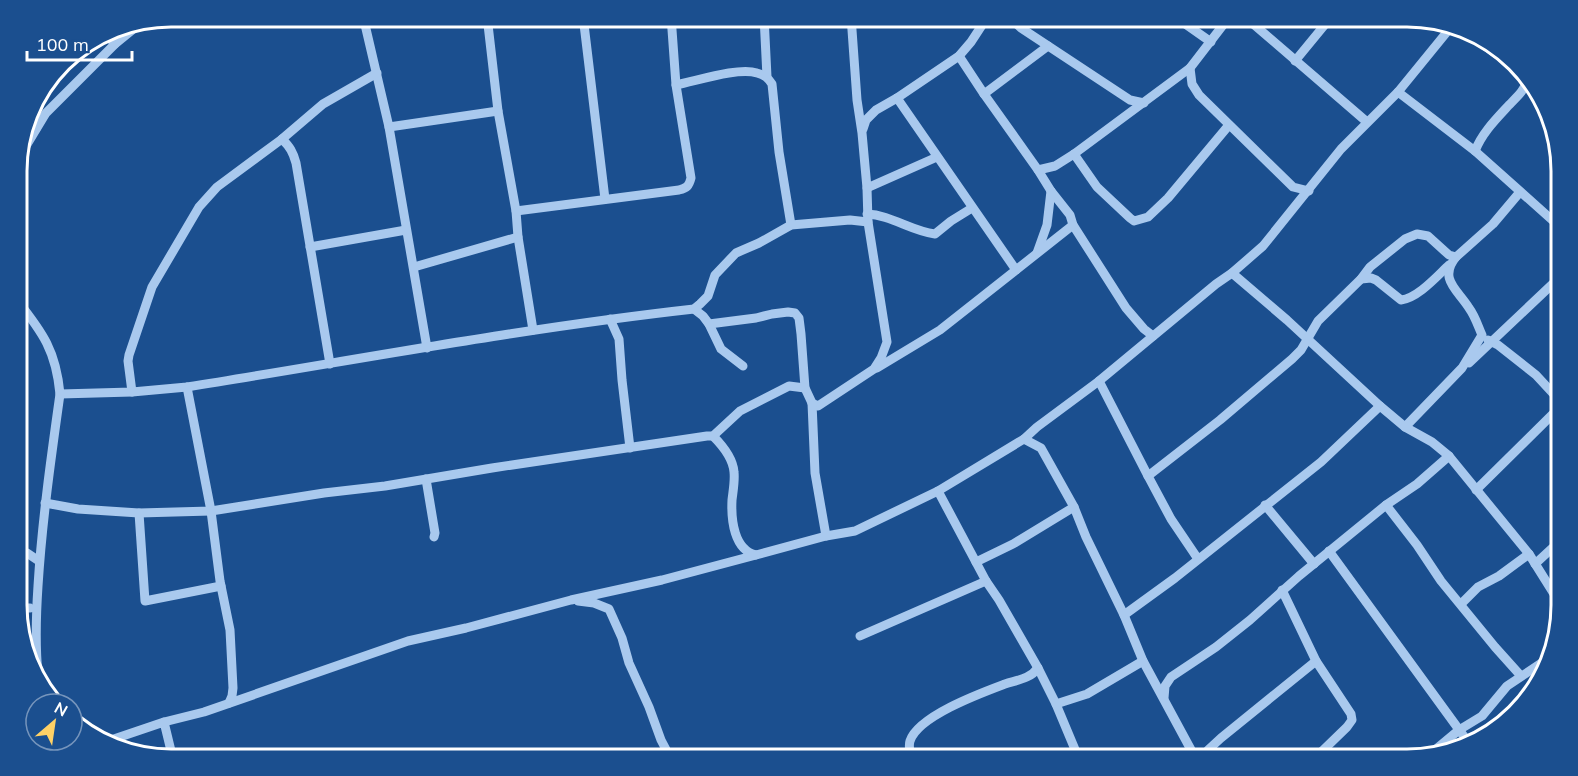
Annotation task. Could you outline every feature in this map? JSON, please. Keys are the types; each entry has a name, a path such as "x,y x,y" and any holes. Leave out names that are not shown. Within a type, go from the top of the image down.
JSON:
{"street":[{"path":"366,27 389,127 427,348"},
{"path":"489,27 498,111 516,211 533,330"},
{"path":"584,27 605,199"},
{"path":"516,211 679,190 690,184 691,178 676,85 672,27"},
{"path":"765,27 767,77"},
{"path":"852,27 857,100 867,188 867,218 887,342 874,369"},
{"path":"862,133 866,120 876,110 958,56 981,27"},
{"path":"1020,27 1130,100 1144,103"},
{"path":"1190,27 1211,42"},
{"path":"1038,170 1054,166 1074,154 1190,68 1222,27"},
{"path":"1256,27 1367,122"},
{"path":"1295,61 1323,27"},
{"path":"117,738 317,674 408,640 466,628 571,600 662,580 826,536 855,531 938,491 1024,439 1099,381 1263,246 1341,149 1398,92 1446,33"},
{"path":"31,137 46,113 127,35"},
{"path":"112,40 115,44"},
{"path":"984,94 1048,46"},
{"path":"958,56 1070,215 1073,225 1126,308 1153,336"},
{"path":"1190,68 1192,84 1199,95 1293,187 1309,191"},
{"path":"676,85 745,72 757,72 767,77 772,84 782,178 791,225"},
{"path":"132,392 128,361 130,347 152,287 199,207 224,181 282,139 323,104 376,73"},
{"path":"1475,151 1479,141 1497,118 1525,89"},
{"path":"1398,92 1475,151 1551,219"},
{"path":"897,98 1016,270"},
{"path":"857,100 876,110"},
{"path":"1130,100 1130,113"},
{"path":"389,127 498,111"},
{"path":"39,114 46,113"},
{"path":"1074,154 1097,187 1134,221 1143,220 1168,198 1229,125"},
{"path":"282,139 290,146 296,163 330,364"},
{"path":"867,188 938,157"},
{"path":"1037,253 1047,225 1049,187 1054,166"},
{"path":"1293,187 1296,206"},
{"path":"1361,279 1376,280 1401,300 1407,300 1422,290 1493,224 1520,192"},
{"path":"60,394 132,392 187,387 533,330 694,309 708,296 714,275 736,253 791,225 888,218 917,231 935,234 972,208"},
{"path":"812,403 818,406 940,330 1073,225"},
{"path":"310,247 406,230"},
{"path":"1148,476 1229,413 1292,359 1309,339 1318,321 1361,279 1370,267 1395,246 1417,234 1428,236 1453,261"},
{"path":"414,267 518,237"},
{"path":"1453,261 1448,272 1450,282 1470,309 1482,335 1536,375 1551,392"},
{"path":"1232,273 1309,339 1405,428 1432,442 1449,456 1529,554 1551,588"},
{"path":"1405,428 1462,368 1551,285"},
{"path":"694,309 709,324 721,349 743,366"},
{"path":"709,324 788,312 795,313 799,318 805,388 812,403 815,473 826,536"},
{"path":"27,313 40,330 51,351 60,394 39,561 35,627 37,657"},
{"path":"610,319 619,339 630,447"},
{"path":"1462,368 1482,335"},
{"path":"887,342 902,353"},
{"path":"1099,381 1171,519 1198,559"},
{"path":"45,503 78,509 139,513 212,511 385,486 713,436 740,411 789,386 805,388"},
{"path":"187,387 212,511 221,586 230,630 233,675 232,696 229,703"},
{"path":"1124,615 1153,596 1321,462 1380,406"},
{"path":"1476,490 1551,414"},
{"path":"1040,425 1038,435 1041,448 1074,507 1143,661 1191,749"},
{"path":"713,436 734,469 732,502 738,541 743,548 756,555"},
{"path":"1024,439 1041,448"},
{"path":"1164,699 1166,686 1171,677 1216,647 1250,620 1329,551 1386,505 1417,484 1449,456"},
{"path":"426,479 434,537"},
{"path":"938,491 986,581 1038,668 1075,749"},
{"path":"1265,505 1314,564"},
{"path":"1386,505 1441,581 1521,676"},
{"path":"976,562 1013,544 1074,507"},
{"path":"139,513 146,601 221,586"},
{"path":"27,551 41,545"},
{"path":"1535,564 1551,549"},
{"path":"1329,551 1464,736"},
{"path":"1461,604 1478,587 1529,554"},
{"path":"27,555 39,561"},
{"path":"860,636 986,581"},
{"path":"1282,590 1316,661 1351,714 1352,720 1347,727 1324,749"},
{"path":"571,600 594,603 609,609 665,749"},
{"path":"1056,704 1087,694 1143,661"},
{"path":"1209,749 1316,661"},
{"path":"1443,744 1482,716 1507,686 1537,666"},
{"path":"909,749 912,736 938,713 1032,675 1038,668"},
{"path":"164,722 171,749"}]}
